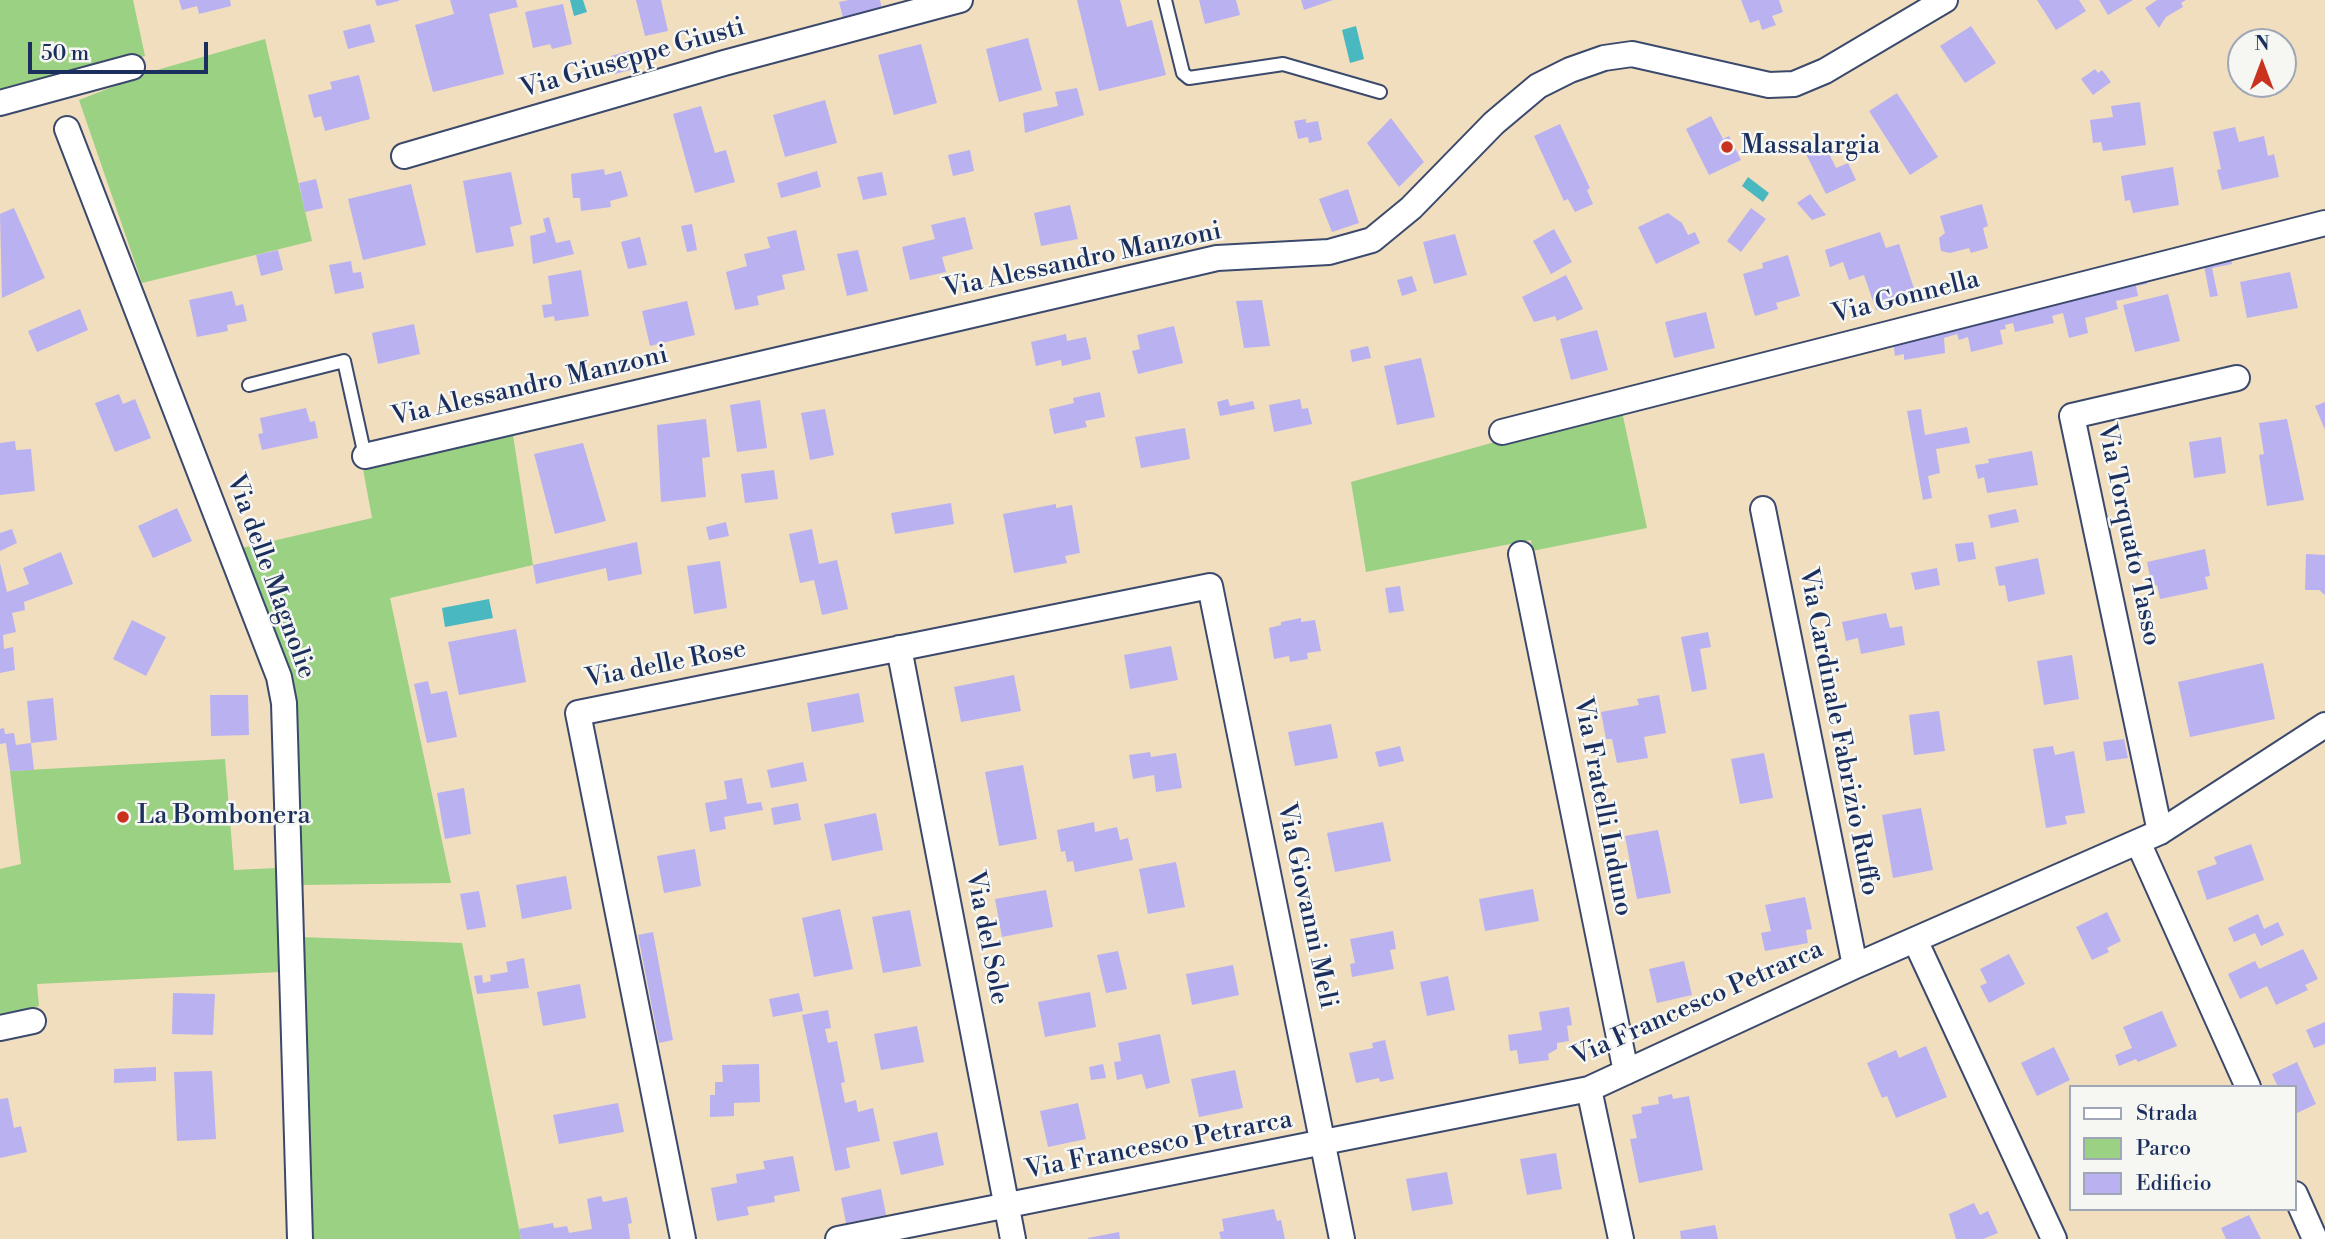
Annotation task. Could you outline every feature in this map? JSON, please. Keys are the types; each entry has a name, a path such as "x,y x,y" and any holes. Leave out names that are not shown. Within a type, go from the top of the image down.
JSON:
{"street":[{"name":"Via Giuseppe Giusti","path":"404,156 724,63 960,0"},
{"name":"Via Alessandro Manzoni","path":"365,456 1217,258 1329,253 1372,240 1411,208 1494,123 1538,86 1570,70 1604,58 1632,54 1769,85 1794,84 1825,71 1945,0"},
{"path":"0,103 132,67"},
{"name":"Via delle Magnolie","path":"67,129 279,677 284,717 300,1239"},
{"name":"Via Gonnella","path":"1502,432 2325,223"},
{"name":"Via Torquato Tasso","path":"2149,837 2072,416 2237,378"},
{"name":"Via Cardinale Fabrizio Ruffo","path":"1763,509 1855,966"},
{"name":"Via Fratelli Induno","path":"1521,554 1626,1072"},
{"name":"Via delle Rose","path":"683,1239 578,713 1210,586"},
{"name":"Via Giovanni Meli","path":"1210,586 1325,1143 1342,1239"},
{"name":"Via del Sole","path":"899,648 1013,1239"},
{"name":"Via Francesco Petrarca","path":"838,1239 1589,1089 1855,966 2149,837 2325,725"},
{"path":"2149,837 2247,1085"},
{"path":"1915,940 2054,1239"},
{"path":"0,1028 33,1021"},
{"path":"1589,1089 1621,1239"},
{"path":"2297,1198 2315,1239"}],"lane":[{"path":"1165,0 1184,73 1189,78 1283,64 1380,92"},
{"path":"249,385 344,361 365,456"}],"green space":[{"path":"0,0 133,0 145,56 0,96"},
{"path":"265,39 312,241 142,283 79,100 150,72"},
{"path":"1621,407 1647,528 1532,551 1531,540 1366,572 1351,482"},
{"path":"513,435 533,565 390,598 451,883 299,885 292,673 242,548 372,518 363,469"},
{"path":"225,759 234,870 277,868 280,972 37,984 39,1006 0,1015 0,869 21,864 10,771"},
{"path":"299,937 462,943 521,1239 310,1239"}],"water":[{"path":"570,0 583,0 587,12 574,16"},
{"path":"1356,26 1364,59 1350,63 1342,30"},
{"path":"1748,177 1769,193 1763,202 1742,186"},
{"path":"489,599 493,618 445,627 442,608"}],"building":[{"path":"179,0 230,0 231,6 199,14 197,6 182,10"},
{"path":"375,0 399,0 399,1 377,6"},
{"path":"450,0 516,0 518,7 489,14 504,74 433,92 415,25 454,14"},
{"path":"636,0 661,0 668,31 645,36"},
{"path":"880,0 882,9 843,18 839,2"},
{"path":"1077,0 1120,0 1127,27 1152,20 1166,75 1099,91"},
{"path":"1199,0 1236,0 1240,15 1205,24"},
{"path":"1301,0 1333,0 1304,10"},
{"path":"1741,0 1779,0 1783,12 1772,16 1776,25 1762,30 1759,20 1750,23"},
{"path":"2037,0 2079,0 2086,11 2056,30"},
{"path":"2099,0 2133,0 2108,15"},
{"path":"2157,0 2186,0 2181,3 2183,7 2166,17 2159,28 2145,8"},
{"path":"563,4 572,44 552,49 550,44 533,48 525,12"},
{"path":"370,24 375,42 348,49 343,31"},
{"path":"1971,26 1996,63 1965,83 1940,46"},
{"path":"1028,38 1042,90 999,102 986,49"},
{"path":"921,44 937,103 894,115 878,55"},
{"path":"629,51 634,69 615,74 611,56"},
{"path":"2095,69 2098,73 2102,70 2111,82 2093,95 2081,79"},
{"path":"359,75 370,119 325,131 321,116 314,118 308,95 332,89 330,82"},
{"path":"1077,88 1084,115 1025,133 1023,113 1058,106 1055,92"},
{"path":"1897,93 1938,157 1910,175 1869,111"},
{"path":"825,100 837,143 785,157 773,115"},
{"path":"2140,102 2146,145 2103,151 2101,142 2093,143 2090,120 2113,117 2111,106"},
{"path":"701,106 715,153 726,150 735,182 695,193 673,114"},
{"path":"1711,116 1723,139 1729,136 1741,160 1709,175 1686,129"},
{"path":"1391,118 1424,162 1399,187 1367,143"},
{"path":"1306,119 1306,123 1318,121 1322,140 1309,143 1308,137 1298,139 1294,121"},
{"path":"1560,124 1590,188 1587,190 1593,204 1575,212 1568,199 1564,201 1534,136"},
{"path":"2235,127 2239,142 2264,136 2268,156 2274,154 2279,177 2222,190 2217,170 2221,169 2213,132"},
{"path":"1824,143 1836,168 1848,163 1856,180 1826,194 1805,152"},
{"path":"970,150 974,171 953,176 948,155"},
{"path":"2173,167 2179,205 2133,213 2130,200 2125,201 2121,176"},
{"path":"604,169 605,175 621,171 628,196 610,201 611,207 581,211 580,198 573,198 571,174"},
{"path":"817,171 821,187 781,198 777,183"},
{"path":"511,172 522,224 510,227 514,246 476,253 463,181"},
{"path":"882,172 887,195 863,200 857,177"},
{"path":"316,179 323,208 305,212 299,183"},
{"path":"411,184 426,245 363,260 348,199"},
{"path":"1348,189 1359,223 1332,232 1319,199"},
{"path":"1810,194 1826,215 1812,220 1797,203"},
{"path":"1982,204 1988,226 1983,228 1988,248 1971,253 1969,248 1950,253 1941,251 1939,238 1945,233 1940,216"},
{"path":"1070,205 1078,239 1041,246 1034,213"},
{"path":"14,208 45,278 2,298 0,214"},
{"path":"1751,208 1766,219 1741,252 1727,241"},
{"path":"1668,213 1682,223 1688,235 1695,232 1700,243 1656,264 1638,227"},
{"path":"549,217 556,243 570,240 574,254 533,264 530,236 546,232 543,219"},
{"path":"965,217 973,249 942,257 946,272 910,280 902,247 935,239 931,225"},
{"path":"692,224 697,250 687,252 681,226"},
{"path":"1554,229 1572,262 1551,274 1533,241"},
{"path":"796,230 805,270 782,275 785,289 757,296 759,305 735,310 726,272 747,266 744,254 770,248 767,237"},
{"path":"1880,232 1886,248 1899,244 1917,297 1876,310 1864,275 1849,280 1843,262 1830,267 1825,250"},
{"path":"1455,234 1467,275 1434,284 1423,242"},
{"path":"640,237 647,265 628,269 621,242"},
{"path":"278,250 283,270 261,276 256,255"},
{"path":"858,250 868,291 847,296 837,254"},
{"path":"1788,255 1800,296 1776,303 1778,309 1755,316 1743,274 1763,268 1762,263"},
{"path":"2230,255 2232,264 2212,268 2218,296 2210,297 2203,260"},
{"path":"351,261 353,273 361,272 364,288 335,294 329,265"},
{"path":"581,270 589,316 555,321 554,316 544,318 542,305 552,304 548,276"},
{"path":"2290,272 2298,308 2247,318 2240,282"},
{"path":"1566,275 1583,309 1557,321 1555,316 1534,322 1522,297"},
{"path":"1412,276 1417,291 1402,296 1397,280"},
{"path":"2145,277 2147,284 2136,286 2138,296 2116,301 2118,309 2085,318 2088,333 2069,338 2063,313 2052,316 2054,323 2015,332 2013,323 2005,325 2006,329 2000,330 2003,344 1971,352 1968,337 1959,340 1957,334 1944,338 1945,353 1904,360 1904,354 1895,356 1893,340"},
{"path":"232,291 236,306 243,304 247,321 227,325 228,331 197,337 189,300"},
{"path":"2168,294 2180,341 2135,352 2123,305"},
{"path":"1262,300 1270,346 1244,348 1236,301"},
{"path":"687,301 695,335 650,346 642,311"},
{"path":"80,309 88,330 37,352 28,331"},
{"path":"1706,312 1715,348 1674,358 1665,322"},
{"path":"414,324 420,354 378,364 372,333"},
{"path":"1174,326 1183,363 1138,374 1132,351 1140,349 1137,335"},
{"path":"1597,330 1608,370 1571,380 1560,339"},
{"path":"1066,334 1067,341 1086,337 1091,359 1062,366 1061,360 1036,366 1031,342"},
{"path":"1368,346 1371,358 1352,362 1350,350"},
{"path":"1421,358 1435,417 1397,425 1384,366"},
{"path":"1100,392 1105,417 1085,421 1087,427 1054,434 1049,409 1074,403 1073,398"},
{"path":"119,394 123,404 135,399 151,438 115,452 95,403"},
{"path":"1228,399 1230,406 1253,401 1255,409 1220,416 1217,402"},
{"path":"1300,399 1302,409 1308,408 1312,424 1274,432 1269,405"},
{"path":"760,400 767,448 737,452 730,405"},
{"path":"2325,402 2325,430 2315,406"},
{"path":"306,408 310,422 315,421 318,438 262,450 258,434 263,433 260,418"},
{"path":"825,409 834,455 810,460 801,413"},
{"path":"1921,409 1925,435 1967,427 1970,443 1936,449 1940,473 1928,476 1932,498 1923,500 1907,411"},
{"path":"706,419 710,457 702,458 706,497 661,502 657,425"},
{"path":"2287,419 2304,500 2267,506 2259,455 2264,454 2259,423"},
{"path":"1185,428 1190,459 1141,468 1135,437"},
{"path":"2221,437 2226,473 2194,478 2189,442"},
{"path":"15,441 16,450 31,449 35,491 0,495 0,443"},
{"path":"583,443 606,521 555,534 534,454"},
{"path":"2032,451 2038,485 1987,493 1984,477 1978,479 1975,465 1989,463 1988,459"},
{"path":"774,470 778,499 745,503 741,474"},
{"path":"951,503 954,524 895,534 891,513"},
{"path":"1056,504 1056,508 1072,505 1080,553 1065,556 1067,563 1014,573 1003,514"},
{"path":"177,508 192,541 153,558 138,526"},
{"path":"2016,509 2019,522 1991,528 1988,515"},
{"path":"726,522 729,536 709,540 706,527"},
{"path":"12,529 17,543 0,551 0,533"},
{"path":"812,529 819,564 837,560 848,609 822,615 814,580 800,583 789,534"},
{"path":"637,542 642,574 608,581 606,568 536,584 533,565"},
{"path":"1973,542 1976,559 1958,562 1955,544"},
{"path":"2205,549 2210,576 2205,577 2208,589 2160,599 2157,585 2152,586 2147,562"},
{"path":"61,552 73,584 24,602 25,610 12,613 16,632 3,635 4,649 13,647 15,670 0,673 0,563 7,592 29,584 23,568"},
{"path":"2306,554 2325,555 2325,595 2319,590 2305,590"},
{"path":"2038,558 2045,594 2008,602 2005,585 1999,586 1995,567"},
{"path":"720,561 727,608 694,614 687,566"},
{"path":"1937,568 1940,585 1915,590 1911,573"},
{"path":"1400,586 1404,611 1389,613 1385,588"},
{"path":"1886,613 1890,628 1902,626 1905,645 1861,654 1858,638 1846,641 1842,622"},
{"path":"1301,618 1301,622 1315,620 1321,651 1307,653 1308,659 1290,662 1289,656 1274,659 1269,628 1281,625 1281,622"},
{"path":"132,620 166,637 146,676 113,659"},
{"path":"516,629 526,682 459,695 448,642"},
{"path":"1708,632 1711,647 1700,649 1707,689 1692,692 1681,637"},
{"path":"1171,646 1178,680 1130,689 1124,655"},
{"path":"2072,655 2079,699 2044,705 2037,661"},
{"path":"2263,663 2275,719 2190,737 2178,682"},
{"path":"1014,675 1021,711 961,722 954,687"},
{"path":"428,681 431,694 447,691 457,737 427,743 414,684"},
{"path":"859,693 864,722 812,732 807,703"},
{"path":"210,695 248,695 249,735 211,736"},
{"path":"1659,695 1666,733 1644,737 1648,758 1617,763 1612,739 1606,739 1601,712 1639,705 1637,699"},
{"path":"53,698 57,740 31,743 27,701"},
{"path":"1939,711 1945,751 1914,755 1909,715"},
{"path":"1331,724 1338,758 1295,766 1288,732"},
{"path":"4,728 5,734 14,733 16,745 31,743 34,770 10,771 6,743 0,744 0,729"},
{"path":"2124,739 2128,758 2106,761 2103,742"},
{"path":"1400,746 1404,761 1379,767 1375,752"},
{"path":"2053,746 2055,755 2074,751 2085,813 2065,816 2067,824 2046,828 2033,749"},
{"path":"1150,752 1151,757 1176,753 1182,788 1156,792 1154,775 1133,779 1129,755"},
{"path":"1764,753 1773,798 1740,804 1731,759"},
{"path":"803,762 807,781 771,788 767,770"},
{"path":"1023,765 1037,839 999,846 985,772"},
{"path":"742,778 747,804 761,802 763,810 724,817 726,829 710,832 705,803 727,799 724,781"},
{"path":"464,788 471,834 445,839 437,793"},
{"path":"798,803 801,820 774,825 771,808"},
{"path":"1921,808 1933,870 1893,878 1882,815"},
{"path":"876,813 883,850 832,861 824,824"},
{"path":"1094,822 1095,832 1117,827 1120,840 1128,838 1133,860 1075,872 1073,861 1067,862 1065,851 1061,852 1057,830"},
{"path":"1383,822 1391,861 1335,872 1327,833"},
{"path":"1658,830 1671,893 1637,899 1625,836"},
{"path":"2251,844 2264,880 2207,900 2197,871 2217,864 2214,857"},
{"path":"695,849 701,886 664,893 657,856"},
{"path":"1176,862 1185,907 1148,914 1139,869"},
{"path":"566,876 572,909 522,919 516,885"},
{"path":"1533,889 1539,921 1485,931 1479,899"},
{"path":"1046,890 1053,927 1002,937 995,899"},
{"path":"479,891 486,927 467,930 460,894"},
{"path":"1805,897 1812,929 1806,930 1808,943 1765,951 1761,933 1771,931 1765,905"},
{"path":"840,909 853,969 814,977 802,918"},
{"path":"910,910 921,966 883,973 872,917"},
{"path":"2107,912 2121,941 2107,948 2109,952 2092,960 2076,927"},
{"path":"2258,914 2264,929 2278,922 2284,935 2261,946 2255,933 2234,942 2228,928"},
{"path":"1393,931 1396,949 1390,950 1394,969 1352,977 1350,964 1355,963 1350,939"},
{"path":"653,932 673,1040 659,1043 638,935"},
{"path":"2303,949 2318,979 2305,985 2308,990 2276,1005 2267,986 2240,999 2228,974 2255,961 2259,969"},
{"path":"1118,951 1127,989 1106,993 1097,955"},
{"path":"2009,954 2025,984 1989,1003 1980,986 1987,983 1980,969"},
{"path":"524,958 529,988 477,994 474,976 482,975 483,983 491,981 490,975 508,972 506,962"},
{"path":"1684,961 1692,995 1657,1003 1649,969"},
{"path":"1233,965 1239,995 1192,1005 1186,974"},
{"path":"1448,976 1455,1010 1427,1016 1420,982"},
{"path":"580,984 586,1018 543,1026 537,992"},
{"path":"1090,992 1096,1027 1045,1037 1038,1002"},
{"path":"173,993 215,994 213,1035 172,1034"},
{"path":"799,993 803,1011 773,1017 769,999"},
{"path":"1569,1007 1572,1025 1567,1026 1569,1041 1557,1043 1557,1049 1548,1054 1549,1060 1519,1064 1517,1050 1510,1051 1508,1035 1542,1030 1539,1012"},
{"path":"828,1010 831,1028 825,1029 828,1043 837,1041 845,1082 841,1083 845,1103 856,1100 858,1112 873,1108 880,1141 846,1148 850,1168 835,1171 802,1015"},
{"path":"2162,1011 2177,1046 2138,1062 2136,1059 2119,1066 2115,1055 2132,1048 2123,1027"},
{"path":"2325,1022 2325,1044 2314,1048 2306,1030"},
{"path":"917,1026 924,1062 881,1070 874,1034"},
{"path":"1160,1034 1170,1083 1146,1089 1142,1074 1117,1080 1114,1062 1121,1061 1118,1043"},
{"path":"1385,1040 1394,1079 1380,1082 1379,1078 1356,1083 1349,1053 1373,1048 1372,1043"},
{"path":"1926,1046 1947,1097 1896,1118 1887,1096 1882,1098 1867,1063 1896,1050 1899,1058"},
{"path":"2054,1047 2070,1080 2037,1096 2021,1063"},
{"path":"2297,1062 2316,1104 2297,1113 2297,1085 2277,1085 2272,1074"},
{"path":"759,1064 760,1102 734,1103 734,1116 710,1117 710,1095 715,1095 715,1082 723,1082 722,1065"},
{"path":"1103,1064 1106,1078 1091,1080 1089,1067"},
{"path":"156,1067 156,1081 114,1083 114,1069"},
{"path":"1235,1070 1243,1108 1199,1117 1191,1079"},
{"path":"212,1071 216,1139 177,1141 174,1072"},
{"path":"1672,1094 1673,1099 1689,1096 1703,1170 1639,1183 1630,1139 1637,1138 1632,1115 1642,1113 1641,1107 1659,1104 1658,1097"},
{"path":"8,1098 14,1128 21,1126 27,1152 0,1158 0,1099"},
{"path":"618,1103 624,1132 559,1144 553,1115"},
{"path":"1078,1103 1086,1139 1048,1147 1040,1111"},
{"path":"937,1132 944,1165 901,1175 893,1142"},
{"path":"1556,1153 1562,1189 1527,1195 1520,1159"},
{"path":"793,1156 800,1191 774,1196 775,1202 747,1207 749,1215 717,1221 711,1188 737,1183 736,1174 765,1169 763,1161"},
{"path":"1447,1172 1453,1204 1412,1211 1406,1179"},
{"path":"881,1189 886,1215 846,1223 841,1198"},
{"path":"601,1196 603,1202 627,1197 632,1223 628,1224 630,1239 521,1239 519,1229 553,1223 554,1228 567,1226 569,1233 592,1229 587,1199"},
{"path":"1974,1203 1980,1215 1988,1211 1998,1233 1983,1239 1956,1239 1949,1214"},
{"path":"1274,1209 1277,1221 1281,1220 1285,1239 1221,1239 1219,1232 1224,1231 1222,1219"},
{"path":"2249,1215 2261,1239 2226,1239 2221,1228"},
{"path":"1715,1225 1718,1239 1681,1239 1680,1231"},
{"path":"1119,1232 1120,1239 1088,1239 1088,1238"}],"place":[{"name":"Massalargia","path":"1727,147"},
{"name":"La Bombonera","path":"123,817"}]}
